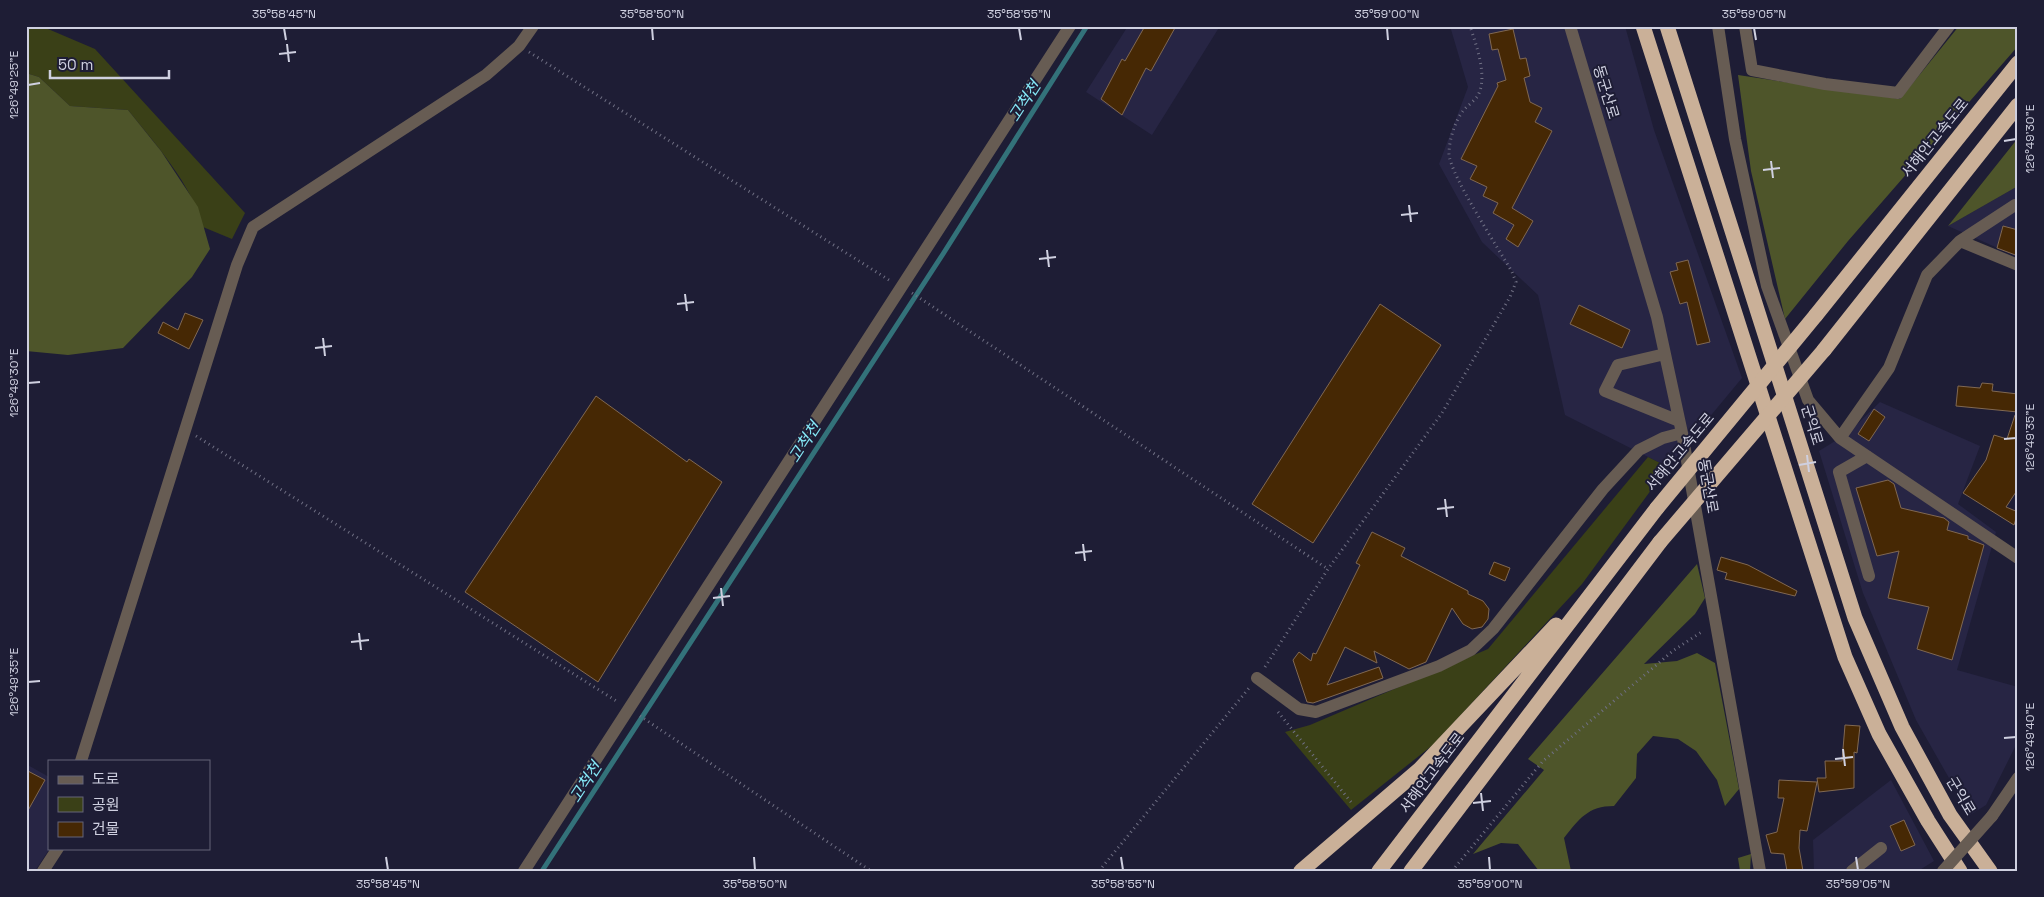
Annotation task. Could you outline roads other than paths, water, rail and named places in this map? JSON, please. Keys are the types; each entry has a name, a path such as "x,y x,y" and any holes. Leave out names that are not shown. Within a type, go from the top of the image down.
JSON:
{"highway":[{"path":"1643,26 1845,657 1879,734 1928,821 1960,871"},
{"name":"군익로","path":"1667,26 1855,618 1906,735 1950,815 1990,871"},
{"name":"서해안고속도로","path":"1379,871 1657,508 1816,315 2018,63"},
{"path":"1411,871 1660,542 1824,350 2018,105"},
{"path":"1301,871 1420,769 1611,568"}],"street":[{"path":"81,760 184,429 237,265 253,226 486,74 519,46 533,26"},
{"path":"524,871 631,711 904,289 1070,26"},
{"name":"동군산로","path":"1570,26 1657,317 1680,427 1760,871"},
{"path":"1718,26 1735,139 1767,286 1808,400 1840,438 2018,558"},
{"path":"1745,26 1752,70 1824,84 1898,93 1949,26"},
{"path":"1840,438 1889,368 1927,275 1960,241 2015,204"},
{"path":"1960,241 2018,264"},
{"path":"1665,354 1618,365 1605,391 1680,427"},
{"path":"1257,678 1299,709 1316,712 1440,666 1471,650 1492,629 1603,489 1639,450 1680,427"},
{"path":"1867,456 1839,472 1869,576"},
{"path":"1943,871 1992,816 2018,778"},
{"path":"1852,871 1881,848"},
{"path":"42,871 57,850"}],"waterway":[{"name":"고척천","path":"542,871 943,254 1087,26"}]}
